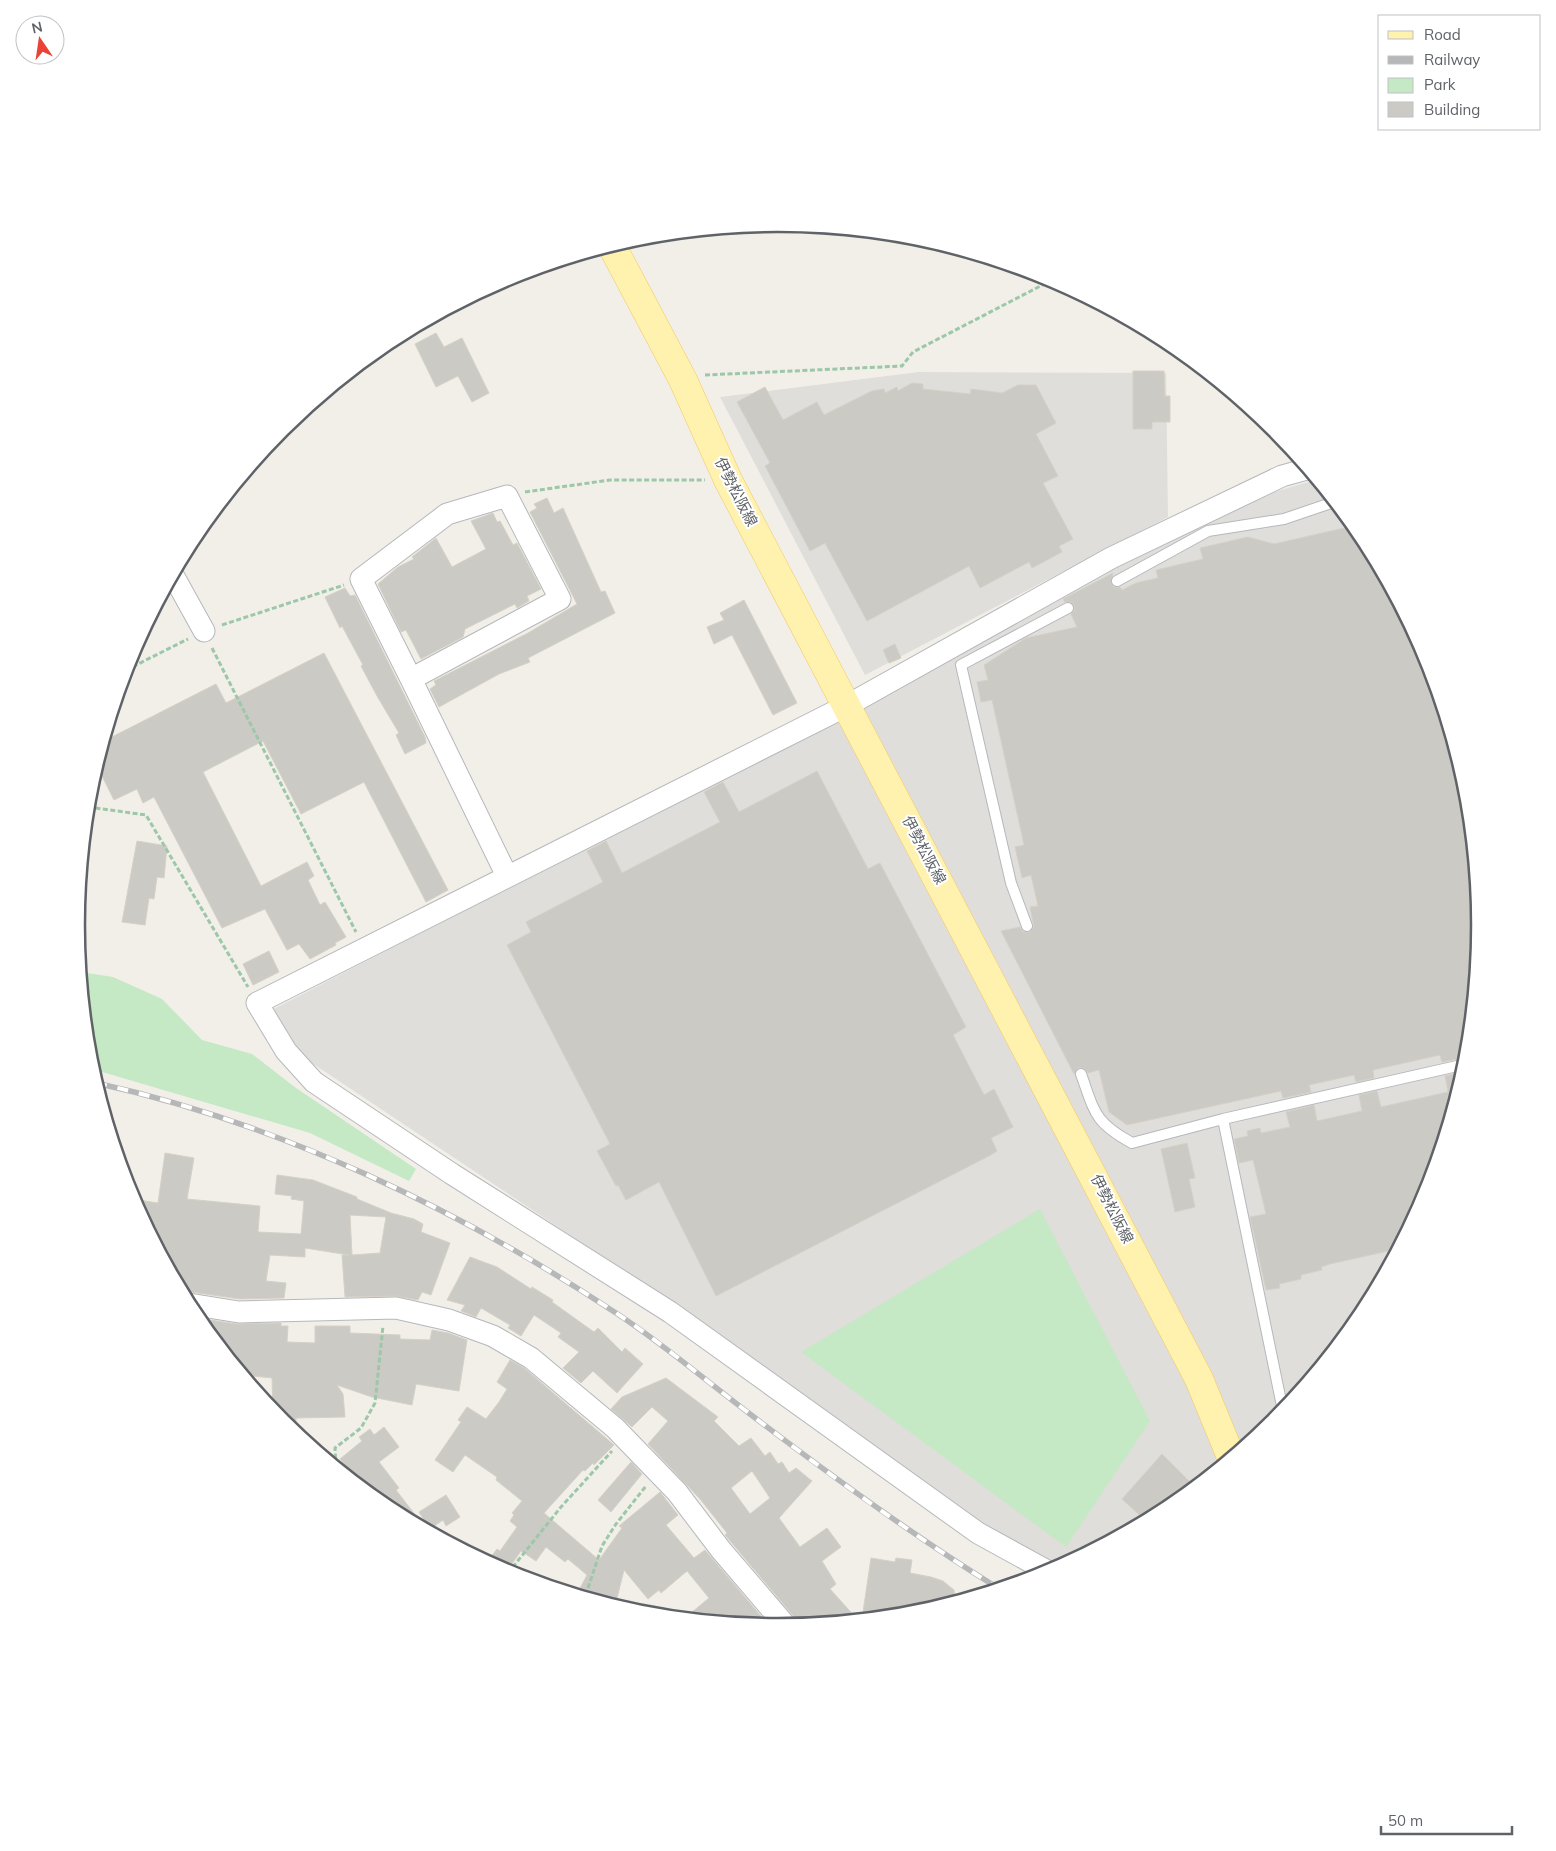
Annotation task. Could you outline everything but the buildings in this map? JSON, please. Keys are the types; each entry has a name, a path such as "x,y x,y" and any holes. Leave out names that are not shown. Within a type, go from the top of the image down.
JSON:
{"main road":[{"name":"伊勢松阪線","path":"615,252 683,380 728,480 848,705 1199,1379 1229,1452"}],"street":[{"path":"1040,1567 978,1533 670,1312 452,1174 314,1082 286,1051 257,1003 848,705 1111,558 1282,476 1301,471"},
{"path":"411,679 560,600 507,496 447,514 361,579 508,876"},
{"path":"177,582 204,631"},
{"path":"199,1306 239,1312 396,1308 449,1320 493,1336 531,1358 624,1438 677,1492 721,1550 778,1618"}],"lane":[{"path":"1117,581 1208,531 1284,519 1328,504"},
{"path":"1026,926 1011,882 962,665 1068,608"},
{"path":"1081,1074 1096,1117 1111,1131 1132,1143 1223,1119 1457,1066"},
{"path":"1223,1119 1281,1402"}],"path":[{"path":"683,380 716,373 902,366 913,352 1043,285"},
{"path":"507,496 540,489 610,480 728,480"},
{"path":"136,665 204,631 361,579"},
{"path":"204,631 365,948"},
{"path":"95,809 146,814 257,1003"},
{"path":"336,1459 335,1448 361,1428 375,1403 385,1309"},
{"path":"513,1566 560,1506 624,1438"},
{"path":"588,1588 602,1546 616,1524 658,1472"}],"shaded area":[{"path":"919,372 1166,373 1168,517 865,675 720,397"},
{"path":"1309,482 1328,504 1354,540 1400,619 1434,703 1458,790 1470,880 1470,971 1458,1061 1434,1148 1400,1232 1354,1311 1328,1347 1268,1416 1235,1447 1163,1502 1085,1547 1049,1563 994,1533 663,1297 303,1057 266,1013 886,692 1125,562 1271,493"}],"green space":[{"path":"86,973 113,977 162,999 202,1040 252,1054 296,1088 416,1169 409,1181 310,1133 101,1072"},
{"path":"1040,1209 1150,1421 1066,1547 801,1352"}],"railway":[{"path":"104,1085 164,1100 233,1121 300,1146 366,1174 495,1239 616,1313 667,1349 841,1482 934,1547 993,1585"}]}
